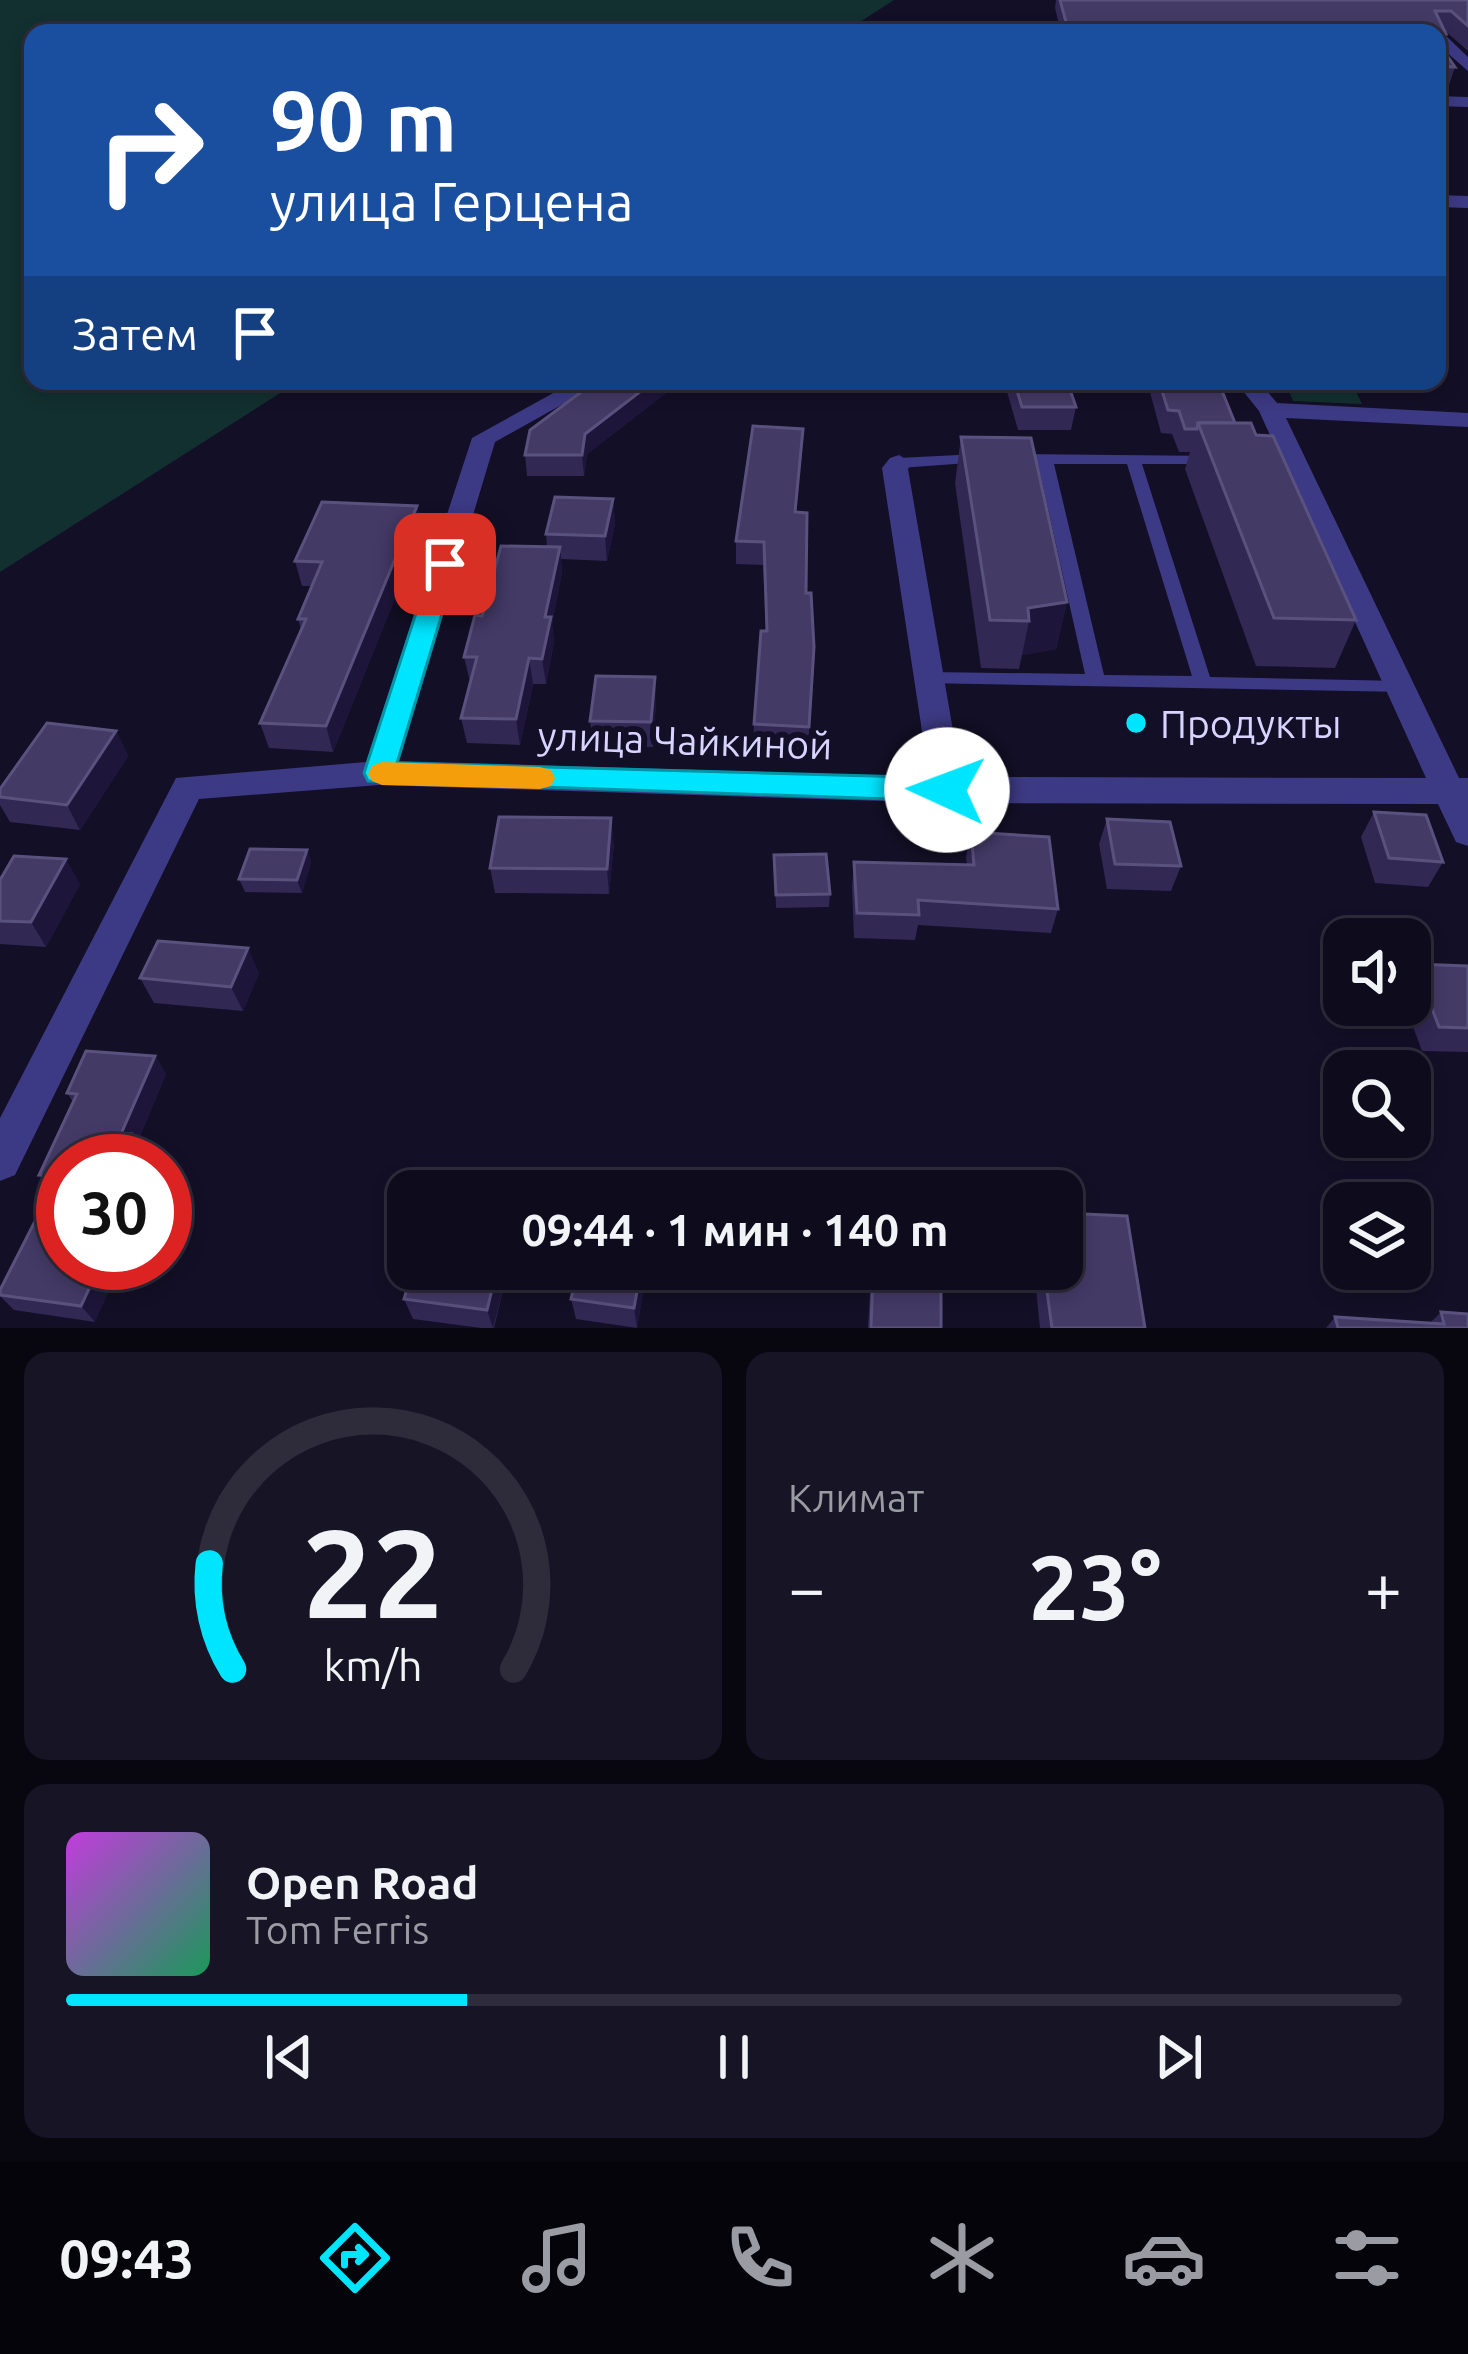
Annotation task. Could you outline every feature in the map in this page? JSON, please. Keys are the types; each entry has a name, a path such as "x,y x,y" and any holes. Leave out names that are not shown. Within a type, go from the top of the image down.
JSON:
{"street":[{"path":"1422,20 1426,24"},
{"path":"1446,44 1468,66"},
{"path":"379,773 484,438 575,390"},
{"path":"1254,390 1270,410 1281,459 1458,791 1468,833"},
{"path":"1270,410 1468,420"},
{"path":"899,463 895,468 947,790"},
{"name":"улица Чайкиной","path":"0,1161 188,787 379,773 947,790 1458,791"}],"lane":[{"path":"1045,459 1096,681"},
{"path":"1133,459 1203,683"},
{"path":"899,463 1224,459"},
{"path":"929,678 1400,687"}],"green space":[{"path":"0,0 894,0 857,24 24,24 24,390 285,390 0,572"},
{"path":"1289,390 1355,390 1362,404 1293,401"}],"building":[{"path":"1060,0 1468,0 1468,26 1451,11 1435,11 1441,24 1067,24"},
{"path":"584,390 642,390 585,434 582,455 525,455 530,430"},
{"path":"1017,390 1070,390 1076,407 1022,407"},
{"path":"1162,390 1222,390 1235,423 1198,423 1197,429 1185,429 1179,411 1168,410"},
{"path":"1198,423 1251,423 1256,435 1273,436 1356,620 1274,618"},
{"path":"753,426 803,429 795,512 807,513 806,593 811,593 814,647 809,727 754,724 761,631 767,631 764,542 736,541"},
{"path":"961,437 1031,438 1067,602 1028,608 1029,621 990,620"},
{"path":"555,497 613,499 605,536 546,534"},
{"path":"322,502 417,506 326,726 260,723 306,619 298,619 322,562 295,561"},
{"path":"501,546 560,547 545,617 551,617 542,659 529,658 516,719 461,718 477,657 464,657 475,615 482,616"},
{"path":"596,676 655,677 651,722 590,721"},
{"path":"47,723 116,731 67,805 0,797 0,789"},
{"path":"1374,812 1426,815 1443,862 1389,858"},
{"path":"499,817 611,818 607,869 490,868"},
{"path":"1107,819 1170,822 1181,866 1115,864"},
{"path":"971,832 1049,837 1058,909 918,900 919,915 857,913 854,862 974,865"},
{"path":"250,849 307,850 297,880 239,879"},
{"path":"826,854 830,894 776,895 774,855"},
{"path":"14,856 66,859 31,922 0,921 0,880"},
{"path":"158,941 248,948 231,987 140,978"},
{"path":"1431,965 1468,966 1468,1028 1439,1027 1431,1006"},
{"path":"86,1051 155,1056 121,1134 58,1134 77,1094 67,1093"},
{"path":"1083,1214 1127,1216 1145,1328 1052,1328 1047,1290 1083,1290"},
{"path":"36,1219 36,1290 88,1290 81,1306 0,1295"},
{"path":"407,1290 492,1290 487,1310 404,1299"},
{"path":"573,1290 637,1290 634,1308 571,1299"},
{"path":"872,1290 941,1290 941,1328 871,1328"},
{"path":"1441,1312 1468,1314 1468,1328 1338,1328 1335,1317 1444,1324"}],"slow traffic":[{"path":"382,774 540,778"}],"place":[{"name":"Продукты","path":"1136,723"}],"route":[{"path":"445,564 379,773 947,790"}]}
